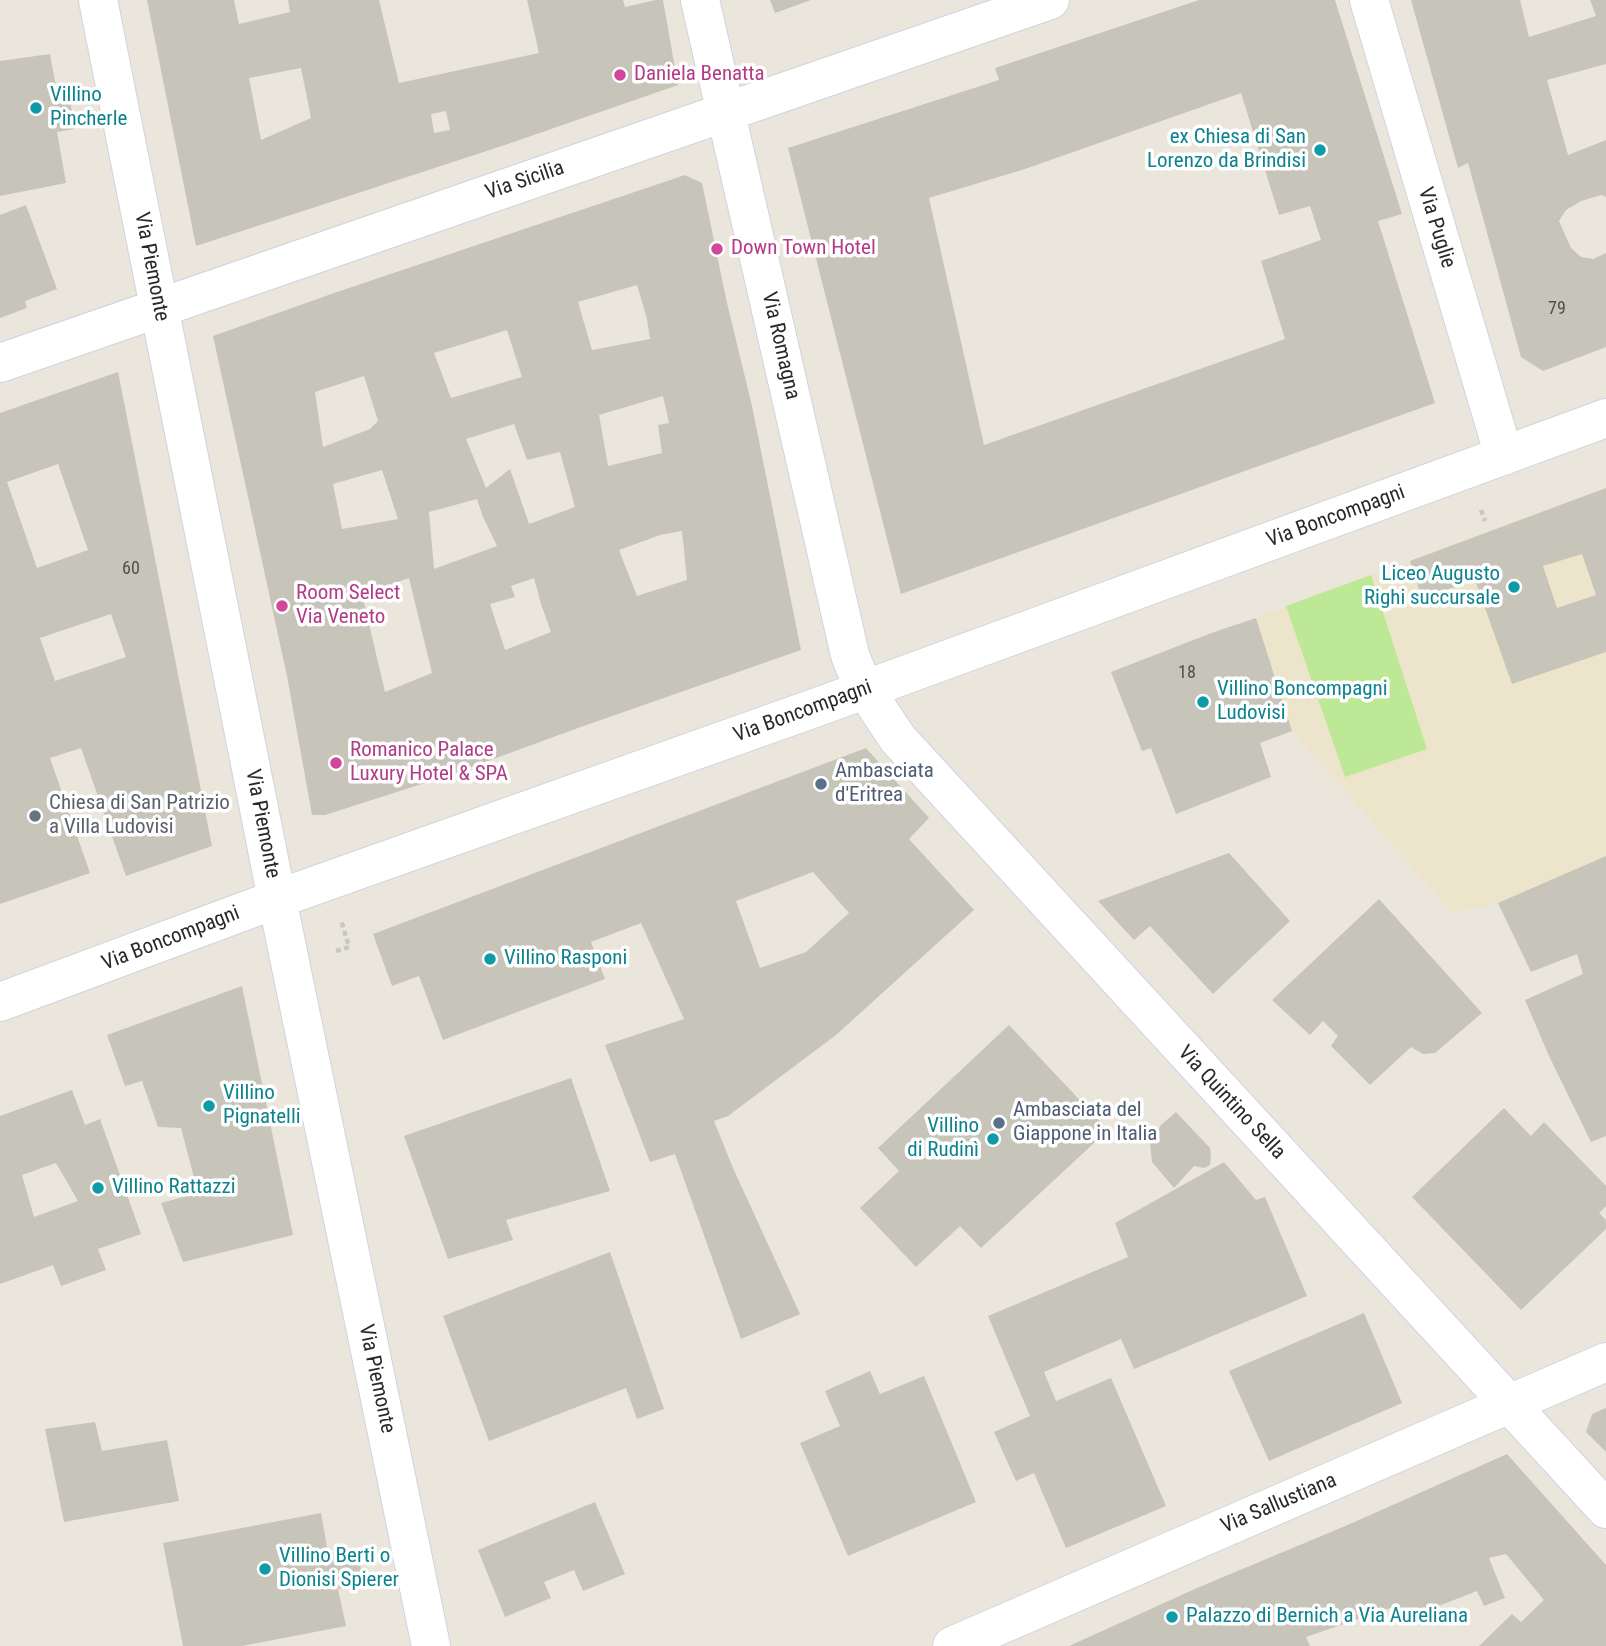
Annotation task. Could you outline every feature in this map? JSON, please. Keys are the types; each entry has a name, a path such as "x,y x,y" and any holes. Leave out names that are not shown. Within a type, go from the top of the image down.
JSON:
{"street":[{"name":"Via Piemonte","path":"99,0 277,899 431,1646"},
{"name":"Via Romagna","path":"700,0 850,656 865,690"},
{"name":"Via Sicilia","path":"0,363 1050,0"},
{"name":"Via Puglie","path":"1369,0 1504,456"},
{"name":"Via Boncompagni","path":"0,1002 277,899 865,690 1606,418"},
{"name":"Via Quintino Sella","path":"865,690 898,740 1606,1509"},
{"name":"Via Sallustiana","path":"970,1643 1606,1362"}],"path":[{"path":"336,951 349,947 341,919"}],"shaded area":[{"path":"1606,488 1606,856 1498,903 1453,913 1292,731 1256,618"}],"green space":[{"path":"1371,575 1427,749 1345,777 1286,606"}],"building":[{"path":"147,0 234,0 239,24 290,12 288,0 379,0 399,83 539,53 527,0 623,0 625,7 663,0 678,85 196,246","holes":["301,68 311,118 261,140 249,78","446,111 450,130 434,133 431,114"]},
{"path":"770,0 811,0 775,13"},
{"path":"1199,0 1335,0 1402,214 1378,221 1435,403 901,594 788,148 999,80 995,68","holes":["1241,93 1279,215 1310,206 1321,240 1261,261 1285,339 984,445 929,198 1025,169"]},
{"path":"1411,0 1520,0 1529,37 1596,16 1590,0 1606,0 1606,64 1547,80 1568,155 1606,140 1606,197 1601,195 1581,201 1566,210 1559,221 1571,248 1581,257 1593,259 1606,253 1606,347 1543,371 1521,357 1468,163 1458,168"},
{"name":"Villino Pincherle","path":"50,54 56,87 67,83 75,129 57,132 66,183 0,196 0,61"},
{"path":"685,175 702,183 752,406 801,650 447,776 325,815 312,815 287,676 213,336","holes":["637,285 650,339 592,350 578,302","507,330 522,377 451,398 434,353","364,376 378,421 370,429 323,447 315,392","663,396 669,423 658,425 662,453 608,466 599,415","514,424 527,460 560,452 575,507 529,524 510,469 486,488 466,439","382,470 398,519 342,529 333,484","477,499 497,546 434,569 429,512","682,531 687,580 637,596 619,550 660,535","409,578 432,673 385,692 362,594","534,578 551,632 505,650 490,604 515,597 511,586"]},
{"path":"26,205 57,289 25,301 27,308 0,318 0,215"},
{"path":"118,372 212,846 126,876 81,748 50,758 90,873 0,904 0,413","holes":["58,464 88,550 37,568 7,482","111,614 126,657 55,681 40,638"]},
{"name":"Liceo Augusto Righi succursale","path":"1606,488 1606,652 1512,684 1475,580 1422,598 1410,561","holes":["1582,554 1596,595 1557,608 1543,566"]},
{"name":"Villino Boncompagni Ludovisi","path":"1256,618 1292,731 1260,743 1271,777 1176,814 1151,748 1142,751 1111,672"},
{"path":"866,748 929,818 909,839 974,910 836,1035 728,1116 714,1121 800,1314 741,1339 675,1154 650,1162 605,1045 684,1019 641,923 591,942 605,979 443,1040 419,976 392,986 373,934","holes":["813,872 849,913 806,952 760,968 736,901"]},
{"path":"1229,853 1290,921 1213,994 1150,926 1134,940 1098,901"},
{"path":"1606,856 1606,1136 1591,1142 1525,1000 1583,974 1577,954 1531,972 1498,903"},
{"path":"1379,899 1482,1013 1435,1053 1423,1054 1411,1047 1370,1085 1331,1046 1338,1036 1323,1021 1310,1035 1272,1000"},
{"name":"Villino Pignatelli","path":"242,986 293,1235 183,1262 161,1203 198,1193 181,1128 158,1127 142,1081 125,1086 107,1035"},
{"name":"Villino di Rudinì","path":"1009,1025 1108,1130 981,1248 960,1226 916,1267 860,1208 899,1171 878,1148"},
{"path":"571,1078 610,1191 506,1220 513,1240 448,1259 404,1136"},
{"name":"Villino Rattazzi","path":"72,1090 85,1125 100,1119 141,1234 98,1249 106,1270 61,1286 53,1265 0,1284 0,1116","holes":["56,1163 78,1201 34,1217 22,1175"]},
{"path":"1504,1108 1531,1136 1544,1122 1606,1186 1606,1206 1599,1213 1606,1220 1606,1229 1521,1310 1412,1197"},
{"path":"1176,1112 1210,1148 1211,1156 1210,1165 1204,1168 1194,1166 1174,1188 1152,1162 1150,1143 1161,1125"},
{"path":"1224,1162 1256,1200 1265,1197 1307,1296 1134,1369 1121,1339 1044,1372 1056,1401 1111,1378 1166,1506 1066,1548 1034,1473 1016,1481 994,1432 1030,1416 988,1316 1128,1257 1115,1223"},
{"path":"610,1252 664,1409 637,1419 626,1388 489,1441 443,1316"},
{"path":"1364,1313 1402,1403 1269,1461 1229,1371"},
{"path":"870,1371 880,1394 924,1376 976,1502 848,1556 800,1443 840,1426 825,1391"},
{"path":"1606,1408 1606,1452 1586,1432 1592,1414"},
{"path":"95,1422 102,1451 167,1440 179,1501 64,1522 45,1429"},
{"path":"1507,1454 1606,1565 1606,1646 1479,1646 1512,1614 1521,1622 1544,1600 1506,1554 1489,1558 1505,1598 1484,1606 1477,1591 1400,1621 1393,1607 1306,1637 1310,1646 1069,1646 1197,1588"},
{"path":"595,1502 625,1574 583,1591 574,1570 544,1582 551,1598 505,1617 478,1550"},
{"name":"Villino Berti o Dionisi Spierer","path":"321,1513 328,1553 357,1548 364,1584 338,1589 346,1626 242,1646 183,1646 163,1543"}],"place":[{"name":"Daniela Benatta","path":"620,75"},
{"name":"Villino Pincherle","path":"36,108"},
{"name":"ex Chiesa di San Lorenzo da Brindisi","path":"1320,150"},
{"name":"Down Town Hotel","path":"717,249"},
{"name":"Liceo Augusto Righi succursale","path":"1514,587"},
{"name":"Room Select Via Veneto","path":"282,606"},
{"name":"Villino Boncompagni Ludovisi","path":"1203,702"},
{"name":"Romanico Palace Luxury Hotel & SPA","path":"336,763"},
{"name":"Ambasciata d'Eritrea","path":"821,784"},
{"name":"Chiesa di San Patrizio a Villa Ludovisi","path":"35,816"},
{"name":"Villino Rasponi","path":"490,959"},
{"name":"Villino Pignatelli","path":"209,1106"},
{"name":"Ambasciata del Giappone in Italia","path":"999,1123"},
{"name":"Villino di Rudinì","path":"993,1139"},
{"name":"Villino Rattazzi","path":"98,1188"},
{"name":"Villino Berti o Dionisi Spierer","path":"265,1569"},
{"name":"Palazzo di Bernich a Via Aureliana","path":"1172,1617"}]}
